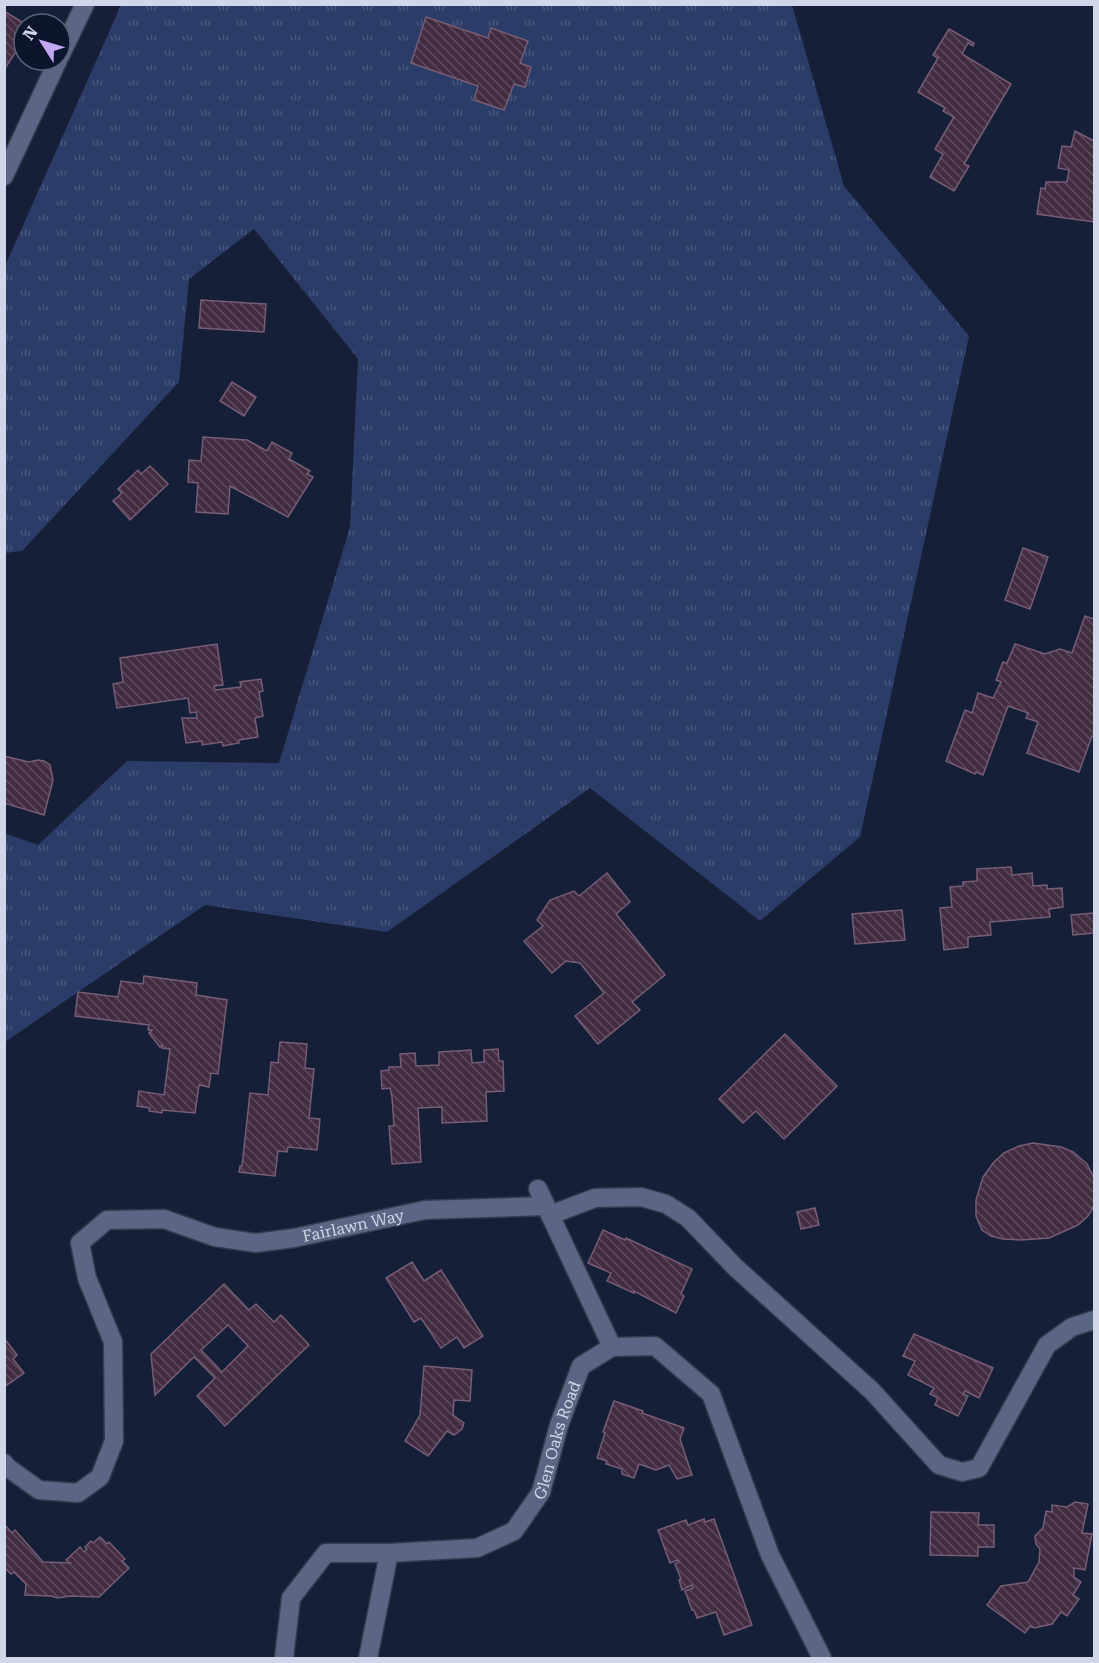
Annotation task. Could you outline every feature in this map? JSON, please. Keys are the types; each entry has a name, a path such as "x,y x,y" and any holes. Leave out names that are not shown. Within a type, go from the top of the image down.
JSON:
{"street":[{"path":"72,31 85,4"},
{"path":"4,176 52,72"},
{"path":"538,1189 612,1347 655,1346 711,1394 771,1555 822,1659"},
{"name":"Fairlawn Way","path":"4,1463 39,1490 78,1493 100,1477 114,1441 113,1342 87,1278 80,1243 107,1220 164,1219 215,1237 256,1243 294,1238 425,1210 548,1210 595,1198 641,1197 666,1204 688,1218 735,1267 872,1391 939,1465 962,1472 979,1468 1047,1345 1072,1327 1095,1320"},
{"name":"Glen Oaks Road","path":"284,1659 291,1598 326,1553 388,1553 477,1548 514,1531 541,1492 559,1425 581,1366 612,1347"},
{"path":"368,1659 388,1553"}],"green space":[{"path":"121,5 792,5 844,186 969,336 860,837 760,921 590,788 387,932 205,905 5,1042 4,833 38,845 127,761 279,763 350,527 358,359 254,229 189,279 179,382 22,551 5,553 5,266"}],"building":[{"path":"4,11 12,16 12,58 4,70"},
{"path":"426,17 488,38 491,28 528,41 520,63 531,67 525,87 514,84 504,110 474,100 478,86 411,63"},
{"path":"949,29 974,43 973,46 968,43 962,54 1011,84 964,164 969,166 954,191 930,177 943,154 935,149 954,117 943,111 945,108 918,92 938,58 933,55"},
{"path":"1075,131 1094,141 1094,222 1037,214 1041,188 1045,189 1046,182 1067,182 1069,170 1058,168 1062,146 1071,147"},
{"path":"201,300 266,304 264,332 199,328"},
{"path":"232,382 256,397 244,416 220,401"},
{"path":"203,437 247,440 267,451 272,442 292,453 289,459 310,471 307,474 313,477 288,517 230,486 228,514 196,512 198,483 188,482 189,460 201,461"},
{"path":"150,466 168,484 130,520 113,501 122,493 118,489 138,470 141,474"},
{"path":"1023,548 1048,557 1030,609 1005,600"},
{"path":"1085,616 1094,619 1094,737 1092,736 1079,772 1027,753 1038,722 1026,718 1028,713 1008,706 983,775 976,772 975,774 946,761 965,710 972,713 978,693 993,698 1001,682 996,680 1003,662 1007,663 1015,644 1045,654 1060,649 1072,653"},
{"path":"217,644 223,685 214,686 215,690 241,687 240,682 261,679 263,691 259,692 263,716 255,718 258,737 239,740 239,743 223,746 222,742 202,745 202,741 186,743 182,718 197,718 196,712 190,713 188,698 117,708 113,684 123,682 120,658"},
{"path":"4,756 29,762 44,761 50,765 53,780 44,815 4,803"},
{"path":"1011,867 1012,875 1032,873 1033,886 1047,885 1047,889 1062,888 1063,907 1049,909 1050,917 990,922 991,935 968,937 968,947 944,950 940,908 952,907 950,887 963,886 963,882 977,881 977,869"},
{"path":"607,873 630,902 616,914 665,975 632,1002 640,1010 598,1044 575,1016 604,993 580,963 566,961 552,973 524,941 543,926 537,920 550,900 574,891 579,896"},
{"path":"902,910 905,940 855,944 852,914"},
{"path":"1094,913 1094,933 1073,935 1071,915"},
{"path":"144,976 197,983 196,995 227,1000 218,1074 211,1073 209,1087 199,1085 195,1113 162,1110 162,1113 137,1106 139,1091 164,1095 170,1049 162,1048 162,1045 160,1047 149,1033 152,1030 148,1030 149,1025 75,1016 78,992 118,997 121,981 143,984"},
{"path":"785,1034 837,1086 784,1139 756,1111 743,1123 719,1099"},
{"path":"280,1042 307,1044 305,1068 314,1069 309,1118 320,1119 317,1150 288,1147 287,1152 278,1151 275,1176 239,1172 242,1166 250,1093 268,1095 271,1062 278,1063"},
{"path":"498,1049 499,1061 503,1061 504,1091 486,1092 487,1121 442,1123 442,1107 418,1108 421,1162 392,1164 389,1126 394,1126 392,1097 390,1088 382,1089 381,1071 389,1070 389,1067 401,1067 400,1054 415,1053 416,1066 439,1065 439,1052 471,1050 472,1063 484,1062 484,1050"},
{"path":"1033,1143 1061,1147 1073,1152 1087,1164 1094,1178 1094,1206 1088,1216 1078,1225 1049,1238 1021,1240 991,1236 982,1230 976,1216 976,1200 983,1177 1004,1153"},
{"path":"815,1208 819,1225 801,1229 797,1212"},
{"path":"603,1230 625,1240 626,1238 692,1269 676,1313 634,1291 634,1293 607,1281 611,1273 588,1263"},
{"path":"412,1262 424,1281 441,1270 483,1336 464,1348 457,1337 441,1348 421,1318 414,1322 386,1278"},
{"path":"224,1284 249,1310 256,1304 274,1322 281,1315 309,1345 225,1426 197,1396 215,1378 194,1357 155,1395 151,1354","holes":["228,1325 248,1346 222,1372 201,1350"]},
{"path":"914,1334 993,1368 979,1398 965,1391 963,1394 968,1396 958,1416 935,1405 938,1398 930,1394 934,1388 908,1375 915,1361 903,1356"},
{"path":"4,1338 17,1355 13,1359 24,1373 4,1387"},
{"path":"424,1366 472,1370 470,1401 454,1400 453,1415 464,1423 462,1429 454,1435 447,1431 428,1456 405,1441 420,1415"},
{"path":"614,1401 684,1428 680,1439 692,1475 677,1479 669,1465 656,1470 639,1464 634,1478 622,1474 622,1469 606,1464 607,1461 597,1458"},
{"path":"1075,1502 1088,1504 1082,1533 1092,1534 1085,1570 1074,1568 1074,1577 1081,1582 1073,1595 1079,1599 1067,1616 1061,1612 1052,1624 1034,1628 1030,1626 1025,1633 987,1605 1001,1586 1028,1582 1039,1562 1040,1549 1036,1544 1035,1536 1043,1528 1046,1511 1052,1512 1052,1505 1067,1507"},
{"path":"931,1512 979,1513 978,1525 994,1525 994,1547 978,1547 978,1556 930,1555"},
{"path":"704,1519 705,1522 714,1519 752,1625 724,1635 716,1612 697,1618 685,1591 693,1588 692,1585 682,1590 679,1580 681,1579 675,1564 679,1562 678,1560 670,1563 658,1530 686,1520 688,1525"},
{"path":"4,1524 12,1533 15,1530 43,1562 70,1563 66,1560 80,1547 84,1552 87,1549 85,1547 91,1541 93,1543 100,1537 107,1544 109,1542 125,1559 122,1561 129,1568 99,1597 58,1598 25,1595 26,1584 14,1572 11,1574 4,1567"}]}
